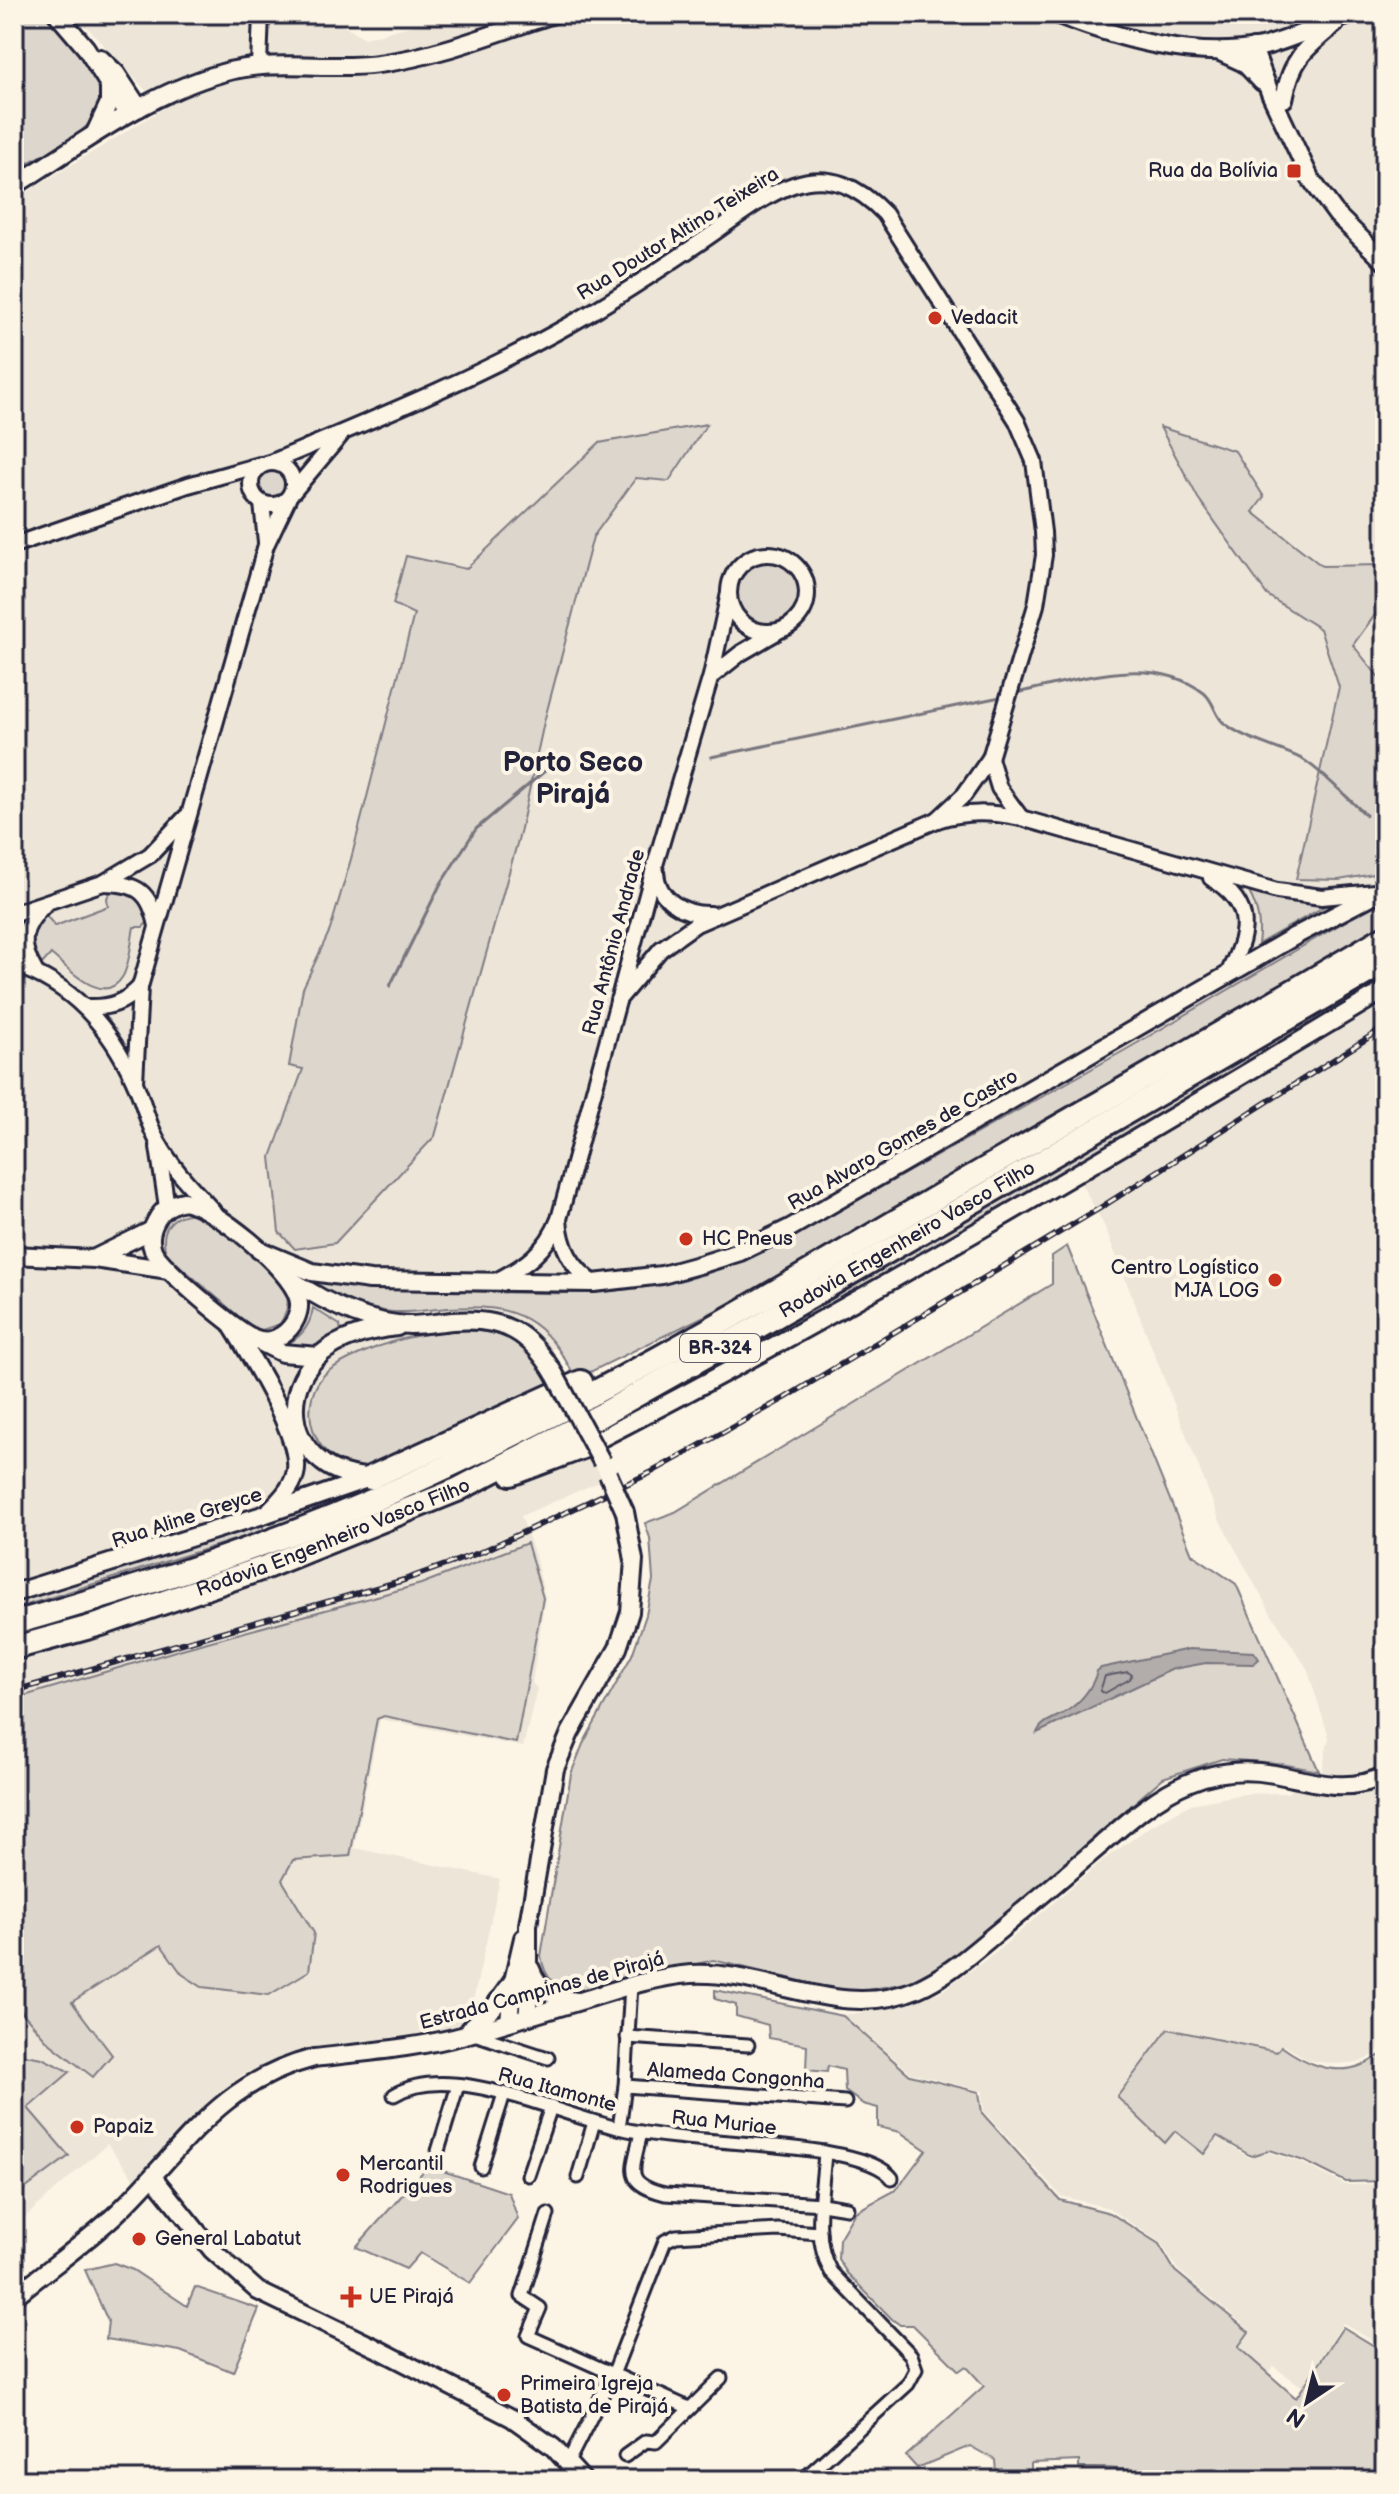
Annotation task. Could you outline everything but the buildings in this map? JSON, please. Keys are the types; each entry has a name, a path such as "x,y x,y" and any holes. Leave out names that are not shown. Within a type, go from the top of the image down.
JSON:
{"highway":[{"name":"Rodovia Engenheiro Vasco Filho","path":"14,1623 167,1578 254,1548 400,1489 530,1425 747,1309 1385,937"},
{"name":"Rodovia Engenheiro Vasco Filho","path":"14,1648 101,1624 266,1567 457,1490 601,1415 754,1329 1385,962"},
{"path":"370,1478 747,1309"},
{"path":"457,1490 517,1472 599,1460"}],"main road":[{"path":"57,14 112,77 133,111"},
{"path":"14,186 133,111 221,73 259,65 363,66 385,63 433,52 554,14"},
{"path":"1056,14 1102,30 1152,42 1215,50 1258,47 1315,20 1349,15"},
{"path":"1277,96 1296,60 1349,15"},
{"path":"1258,47 1301,161 1318,191 1337,215 1385,262"},
{"path":"1215,50 1249,66 1277,96"},
{"path":"112,77 140,87 174,91"},
{"path":"95,134 109,103 112,77"},
{"name":"Rua Alvaro Gomes de Castro","path":"259,1250 296,1267 370,1280 594,1283 662,1275 740,1252 790,1228 1295,936 1382,890"},
{"path":"599,1460 733,1371 1385,990"},
{"path":"319,1356 282,1353 253,1338 169,1270 153,1251 152,1230 158,1216 167,1207 184,1201 195,1203 218,1216 285,1275 320,1298 352,1312 408,1325"},
{"path":"94,1259 152,1230"},
{"path":"14,1255 94,1259 169,1270"},
{"path":"253,1338 270,1341 292,1326 298,1313 297,1293 285,1275"},
{"path":"320,1298 342,1322 341,1341"},
{"path":"370,1478 343,1473 322,1462 307,1446 297,1427 294,1405 305,1372 319,1356 341,1341 378,1329 459,1320 501,1324 528,1338 538,1348 625,1512 634,1560 630,1612 618,1648 570,1733 555,1769 528,1925 513,1981 509,2021"},
{"path":"229,1321 263,1378 296,1459 296,1474 291,1485 266,1514"},
{"name":"Rua Aline Greyce","path":"14,1593 370,1478"},
{"name":"Estrada Campinas de Pirajá","path":"14,2297 92,2237 220,2105 271,2072 314,2058 465,2035 631,1985 678,1975 712,1974 847,2001 880,1999 912,1991 960,1964 1123,1825 1153,1802 1188,1782 1239,1771 1340,1786 1359,1785 1385,1775"},
{"path":"528,1925 528,2016"},
{"path":"529,1955 537,1983 559,1997 579,2001"},
{"path":"465,2035 513,1981"},
{"path":"153,2177 212,2250 258,2291 512,2418 536,2433 583,2480"}],"street":[{"path":"259,65 261,14"},
{"name":"Rua Doutor Altino Teixeira","path":"14,545 188,485 266,464 344,432 569,326 649,277 770,195 793,184 833,180 853,186 878,206 901,237 1010,409 1034,461 1044,555 1036,605 990,758 964,795 937,820"},
{"name":"Rua Doutor Altino Teixeira","path":"290,496 344,432"},
{"path":"135,1082 140,987 266,545 290,496 291,473 279,464 266,464 250,480 257,498 266,545"},
{"path":"220,477 276,505 290,496"},
{"path":"711,676 741,653 790,626 800,617 806,605 805,579 797,567 787,559 761,555 738,568 731,580 731,606 744,624 765,632 778,631"},
{"name":"Rua Antônio Andrade","path":"494,1282 535,1258 559,1219 655,865 711,676 729,593"},
{"path":"990,758 999,788 1021,818"},
{"path":"618,1000 661,949 716,914 956,814 980,812 1021,818 1302,896 1344,896 1382,890"},
{"path":"14,913 103,883 150,855 189,813"},
{"path":"655,865 659,888 673,904 693,913 716,914"},
{"path":"1186,866 1226,888 1243,912 1242,943 1227,976"},
{"path":"103,883 134,886 143,893 154,911 157,927"},
{"path":"35,971 25,954 24,942 31,919 47,902"},
{"path":"14,965 35,971 87,1007 111,1039 135,1082 158,1143 167,1207"},
{"path":"87,1007 103,1008 122,1002 140,987"},
{"path":"158,1143 182,1177 218,1216"},
{"path":"559,1219 562,1241 570,1259 594,1283"},
{"name":"Rua Itamonte","path":"394,2095 424,2084 480,2088 619,2128 625,2086 631,1985"},
{"path":"465,2035 548,2058"},
{"path":"627,2037 748,2045"},
{"path":"438,2151 458,2085"},
{"name":"Alameda Congonha","path":"625,2086 845,2102"},
{"path":"481,2167 504,2094"},
{"path":"528,2175 551,2107"},
{"path":"578,2177 594,2122"},
{"name":"Rua Muriae","path":"619,2128 825,2152 882,2169 892,2178"},
{"path":"641,2132 633,2172 636,2182 645,2189 665,2194 847,2208"},
{"path":"806,2477 908,2384 916,2369 911,2355 831,2272 820,2244 825,2152"},
{"path":"548,2214 522,2296 540,2308 528,2336 689,2408"},
{"path":"568,2462 614,2372 665,2241 676,2236 778,2230 820,2233"},
{"path":"625,2456 646,2441 656,2442 721,2378"}],"shaded area":[{"path":"14,14 46,14 88,61 97,77 101,95 98,110 76,136 14,169"},
{"name":"Porto Seco Pirajá","path":"75,14 321,14 365,38 455,14 1385,14 1385,2044 1374,2055 1360,2062 1334,2064 1309,2060 1282,2044 1277,2051 1168,2028 1115,2097 1165,2144 1175,2132 1204,2155 1217,2138 1250,2158 1268,2152 1302,2163 1345,2185 1385,2184 1385,2359 1381,2346 1343,2323 1303,2387 1273,2366 1268,2373 1239,2347 1251,2331 1178,2270 1161,2243 1109,2208 1061,2196 983,2110 983,2091 911,2073 844,2015 904,2006 942,1991 994,1954 1102,1861 1148,1828 1191,1804 1244,1794 1288,1793 1322,1772 1329,1737 1307,1668 1270,1612 1220,1521 1104,1225 1025,1082 757,1234 682,1261 630,1273 556,1277 558,1346 538,1357 603,1480 521,1516 545,1598 532,1683 537,1688 523,1747 380,1719 354,1848 500,1879 469,2019 464,2026 297,2052 241,2075 136,2181 107,2144 14,2227 14,200 163,109"},
{"path":"707,424 669,481 636,478 593,537 544,722 520,833 435,1136 335,1243 295,1249 279,1232 271,1157 303,1069 289,1066 303,988 330,930 414,614 393,604 406,556 466,569 599,443"},
{"path":"1160,427 1235,451 1264,497 1253,512 1322,566 1385,567 1385,617 1377,612 1353,645 1385,685 1385,872 1339,880 1296,879 1339,687 1320,629 1267,595 1198,498"},
{"path":"271,469 282,473 286,484 282,495 271,499 260,495 256,484 260,473"},
{"path":"768,560 791,570 801,593 791,616 768,626 745,616 735,593 745,570"},
{"path":"116,890 138,899 145,909 148,922 143,927 134,927 127,965 115,985 96,987 51,954 43,963 37,962 29,937 44,913 55,926 108,906 110,892"},
{"path":"1249,892 1289,902 1325,906 1258,944 1258,917"},
{"path":"1385,898 1385,923 729,1304 576,1379 553,1342 526,1319 511,1312 473,1307 393,1312 349,1301 308,1280 378,1287 578,1293 642,1288 716,1270 790,1238 1127,1049"},
{"path":"1385,974 1385,983 770,1343 580,1443 580,1439 693,1383 694,1376 837,1296"},
{"path":"197,1213 210,1219 281,1280 288,1302 280,1324 262,1330 251,1327 166,1254 164,1237 169,1224 180,1216"},
{"path":"1067,1246 1192,1554 1236,1584 1319,1771 1276,1763 1222,1759 1163,1778 959,1955 911,1982 851,1993 713,1960 578,1993 557,1986 548,1977 541,1956 571,1774 583,1744 632,1655 646,1615 653,1580 650,1538 645,1523 675,1512 1052,1284 1052,1256"},
{"path":"313,1308 340,1325 341,1332 336,1339 322,1346 281,1348 303,1332"},
{"path":"464,1330 498,1334 520,1343 537,1361 553,1390 372,1468 346,1465 322,1447 311,1423 310,1410 317,1385 328,1372 380,1346 419,1335"},
{"path":"263,1522 263,1531 14,1609 14,1601"},
{"path":"527,1543 543,1598 516,1743 384,1716 377,1719 350,1856 293,1860 282,1880 314,1933 309,1971 269,1995 202,1987 182,1974 161,1945 72,2002 112,2055 93,2077 48,2042 14,2003 14,1699 182,1649 421,1584"},
{"path":"715,1990 843,2016 910,2075 979,2092 982,2113 1060,2200 1110,2213 1159,2244 1175,2271 1249,2332 1238,2347 1296,2398 1343,2327 1379,2349 1385,2371 1385,2480 1151,2480 1125,2470 1079,2468 1079,2461 1031,2463 1031,2470 996,2473 995,2460 970,2446 917,2468 906,2456 984,2386 966,2366 959,2371 913,2325 900,2325 892,2319 847,2273 838,2259 839,2239 855,2212 896,2190 926,2150 900,2132 878,2127 878,2108 863,2104 845,2091 844,2070 828,2066 827,2072 806,2070 807,2045 769,2038 768,2025 736,2016 736,2005 715,1999"},
{"path":"1168,2029 1277,2052 1281,2046 1309,2062 1330,2068 1351,2068 1385,2053 1385,2181 1346,2182 1304,2161 1270,2150 1251,2156 1217,2136 1204,2154 1175,2131 1165,2143 1117,2097"},
{"path":"14,2053 42,2058 70,2072 28,2108 69,2156 14,2197"},
{"path":"428,2166 509,2193 518,2219 470,2283 420,2253 406,2269 356,2247"},
{"path":"114,2263 133,2270 187,2306 195,2287 259,2309 233,2372 180,2351 106,2339 108,2321 85,2270"}],"water":[{"path":"1189,1649 1254,1652 1259,1659 1253,1664 1206,1663 1173,1669 1037,1733 1046,1722 1082,1699 1101,1668"}],"waterway":[{"path":"1016,693 1113,673 1161,674 1183,681 1207,696 1224,723 1242,734 1302,759 1366,815"},
{"path":"711,757 1005,696"},
{"path":"390,986 440,885 476,829 552,765"}],"railway":[{"path":"14,1691 404,1580 481,1552 650,1473 785,1398 1100,1208 1385,1027"}],"place":[{"name":"Rua da Bolívia","path":"1294,171"},
{"name":"Vedacit","path":"935,318"},
{"name":"HC Pneus","path":"686,1239"},
{"name":"Centro Logístico MJA LOG","path":"1275,1280"},
{"name":"Papaiz","path":"77,2127"},
{"name":"Mercantil Rodrigues","path":"343,2175"},
{"name":"General Labatut","path":"139,2239"},
{"name":"UE Pirajá","path":"351,2297"},
{"name":"Primeira Igreja Batista de Pirajá","path":"504,2395"}],"district":[{"name":"Porto Seco Pirajá","path":"573,778"}]}
